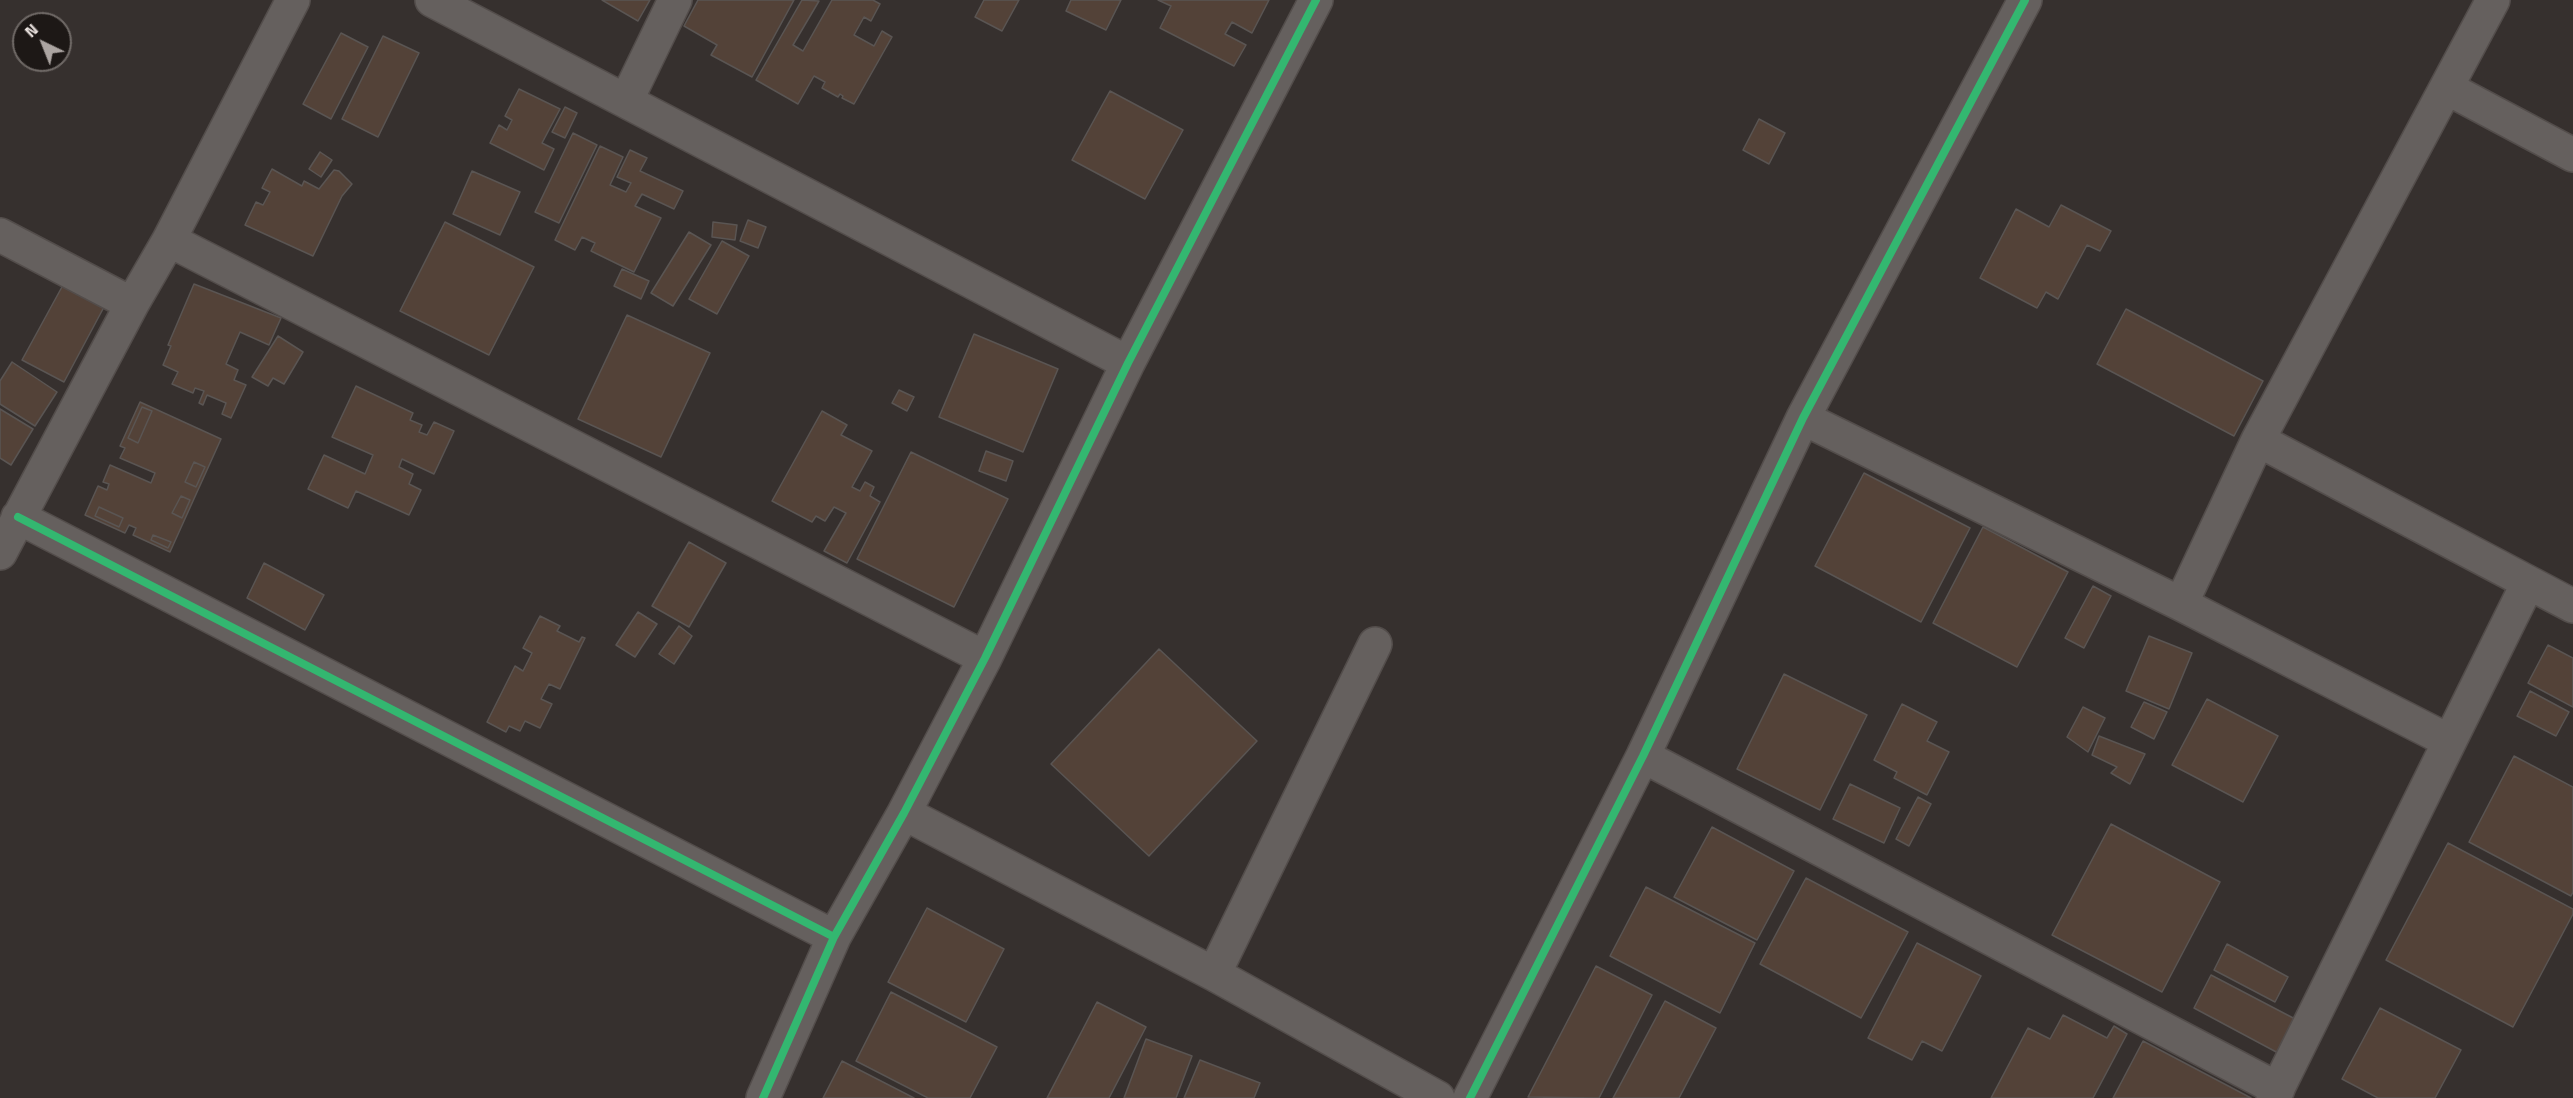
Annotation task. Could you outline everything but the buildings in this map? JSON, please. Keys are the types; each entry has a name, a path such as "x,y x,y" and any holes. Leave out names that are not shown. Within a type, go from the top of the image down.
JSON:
{"street":[{"path":"0,553 132,304 169,240 293,0"},
{"path":"432,0 1128,363"},
{"path":"626,101 675,0"},
{"path":"763,1098 834,936 904,813 985,658 1128,363 1316,0"},
{"path":"1470,1098 1643,756 1803,418 2025,0"},
{"path":"2181,604 2258,440 2493,0"},
{"path":"2447,88 2573,155"},
{"path":"0,235 132,304"},
{"path":"169,240 985,658"},
{"path":"1803,418 2181,604 2449,741"},
{"path":"2258,440 2573,606"},
{"path":"18,517 834,936"},
{"path":"1643,756 2275,1094 2528,583"},
{"path":"1214,974 1376,644"},
{"path":"904,813 1214,974 1438,1098"}],"cycle path":[{"path":"763,1098 834,937 904,813 985,658 1128,363 1316,0"},
{"path":"1470,1098 1643,756 1803,418 2025,0"},
{"path":"18,517 834,937"}]}
